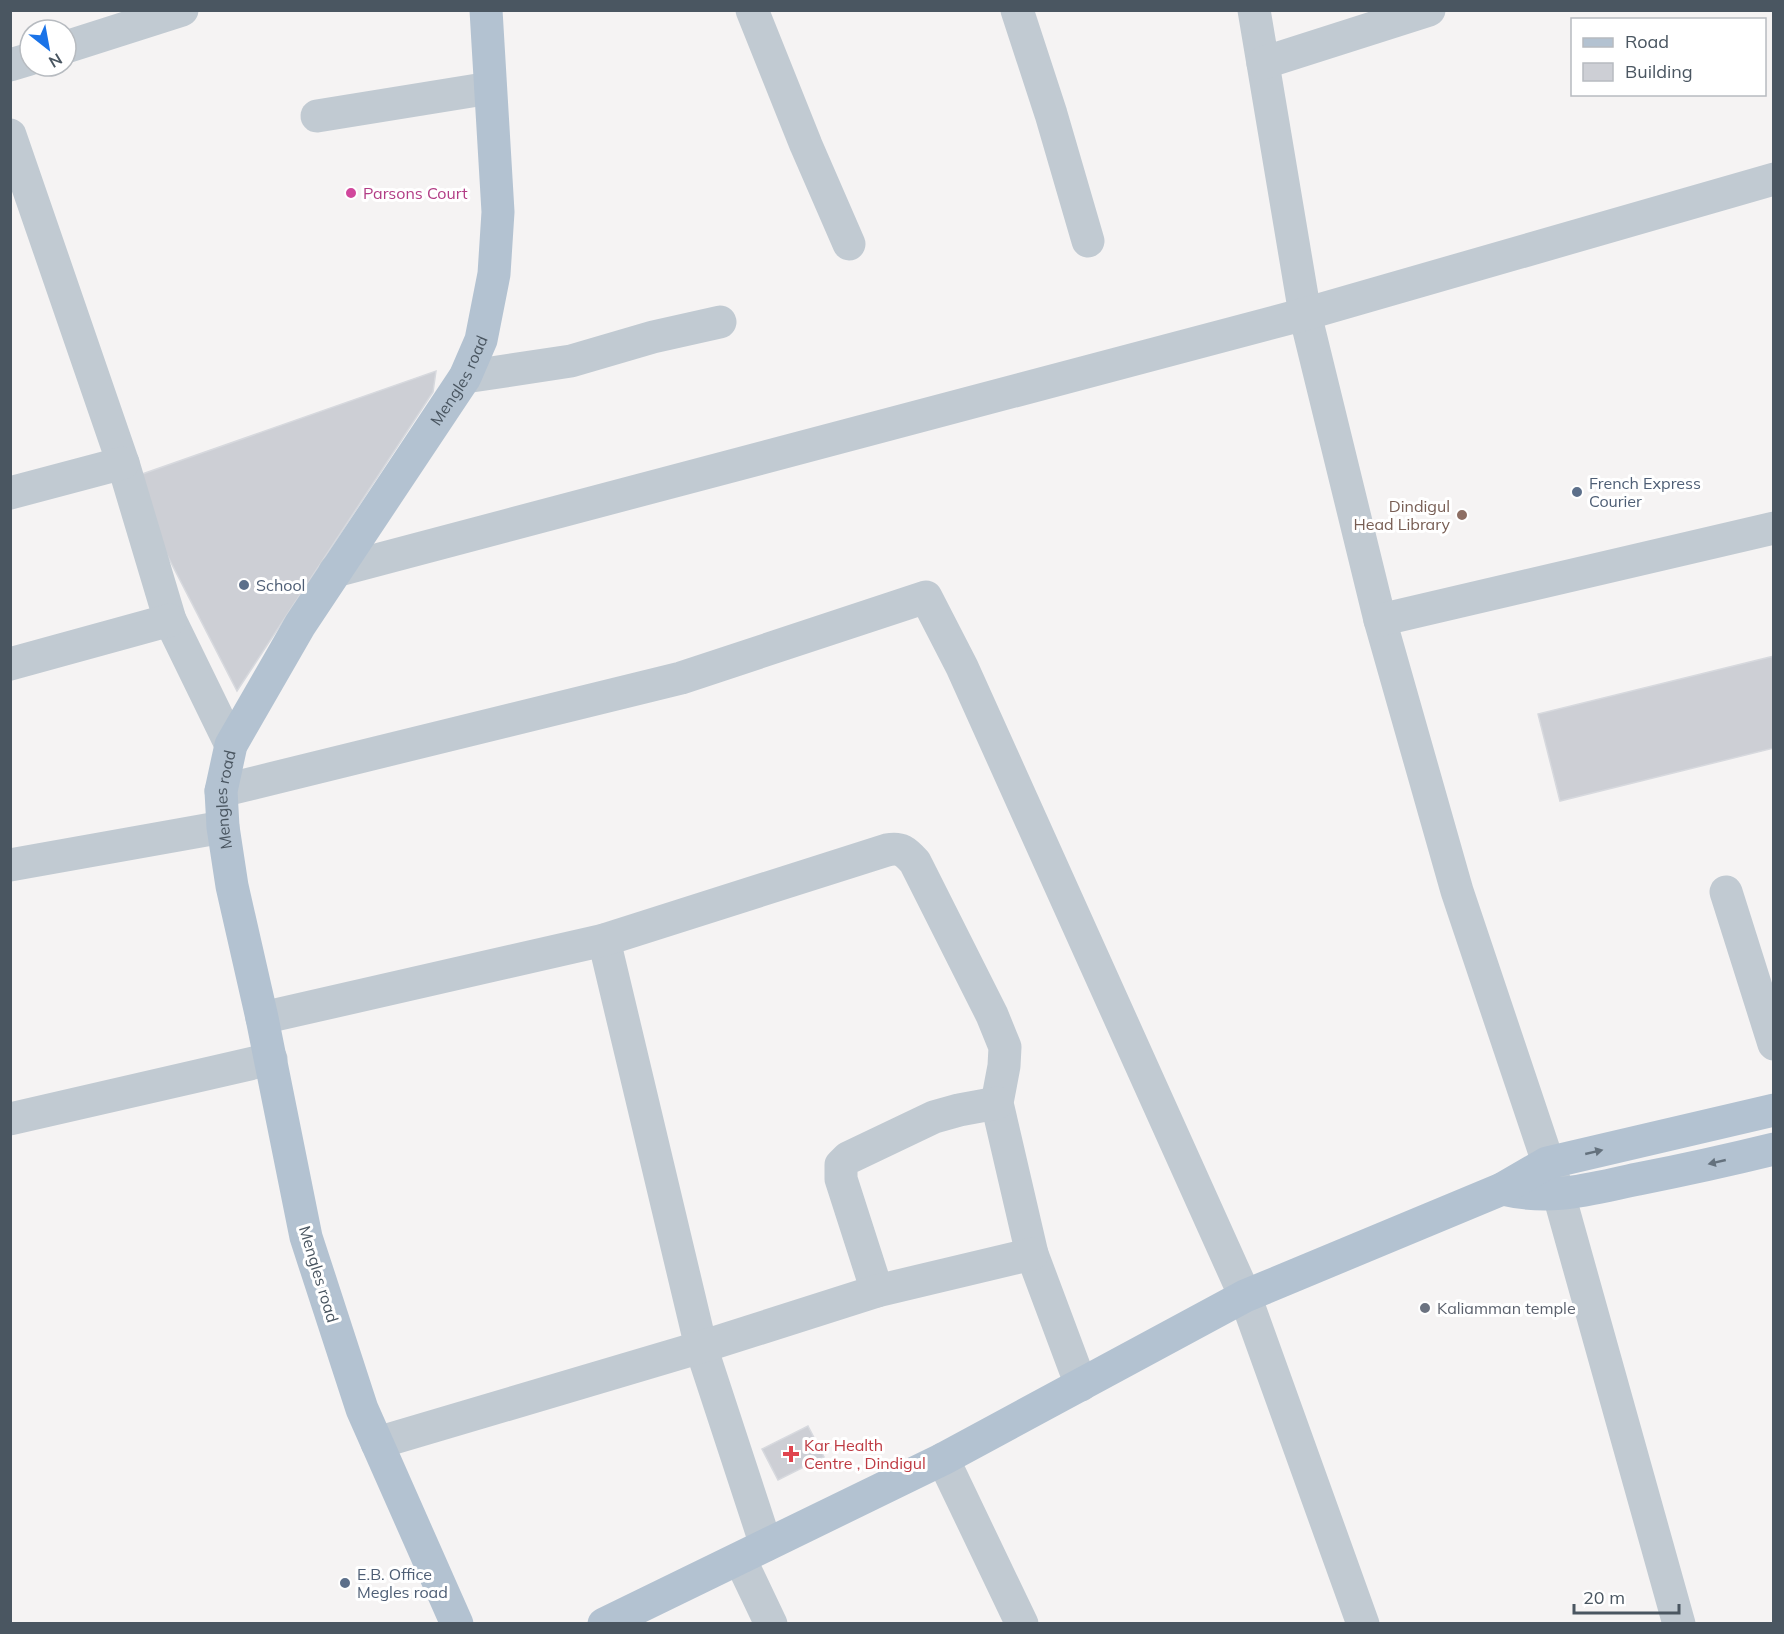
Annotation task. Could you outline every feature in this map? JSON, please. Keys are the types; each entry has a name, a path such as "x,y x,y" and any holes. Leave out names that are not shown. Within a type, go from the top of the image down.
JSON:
{"main road":[{"name":"Mengles road","path":"457,1623 362,1409 306,1237 271,1059 232,886 223,827 221,791 231,744 334,571 465,377 481,340 494,274 498,212 486,10"},
{"path":"604,1623 943,1460 1245,1296 1502,1189 1547,1163 1773,1110"},
{"path":"1502,1189 1525,1195 1559,1195 1694,1168 1773,1149"}],"street":[{"path":"78,43 182,10"},
{"path":"752,10 806,145 849,244"},
{"path":"1017,10 1051,114 1088,241"},
{"path":"1254,10 1305,314 1380,620 1457,891 1559,1195 1679,1623"},
{"path":"1263,63 1429,10"},
{"path":"317,116 490,88"},
{"path":"10,135 123,463 170,620 231,744"},
{"path":"334,571 1305,314 1773,180"},
{"path":"465,377 571,361 653,337 720,322"},
{"path":"10,493 123,463"},
{"path":"1380,620 1773,528"},
{"path":"221,791 681,678 926,597 967,678 1245,1296 1363,1623"},
{"path":"10,664 170,620"},
{"path":"10,865 223,827"},
{"path":"262,1018 604,939 897,848 915,862 992,1015 1005,1047 997,1103 1032,1254 1081,1385"},
{"path":"1726,892 1773,1044"},
{"path":"604,939 701,1347 771,1623"},
{"path":"10,1119 271,1059"},
{"path":"877,1291 841,1179 841,1165 848,1158 934,1117 997,1103"},
{"path":"377,1443 701,1347 877,1291 1032,1254"},
{"path":"943,1460 1022,1623"}],"building":[{"name":"School","path":"436,371 433,392 237,691 128,479"},
{"path":"1774,656 1774,748 1560,801 1538,714"},
{"path":"808,1426 824,1457 778,1480 762,1449"}],"place":[{"name":"Parsons Court","path":"351,193"},
{"name":"French Express Courier","path":"1577,492"},
{"name":"Dindigul Head Library","path":"1462,515"},
{"name":"School","path":"244,585"},
{"name":"Kaliamman temple","path":"1425,1308"},
{"name":"Kar Health Centre , Dindigul","path":"791,1454"},
{"name":"E.B. Office Megles road","path":"345,1583"}]}
